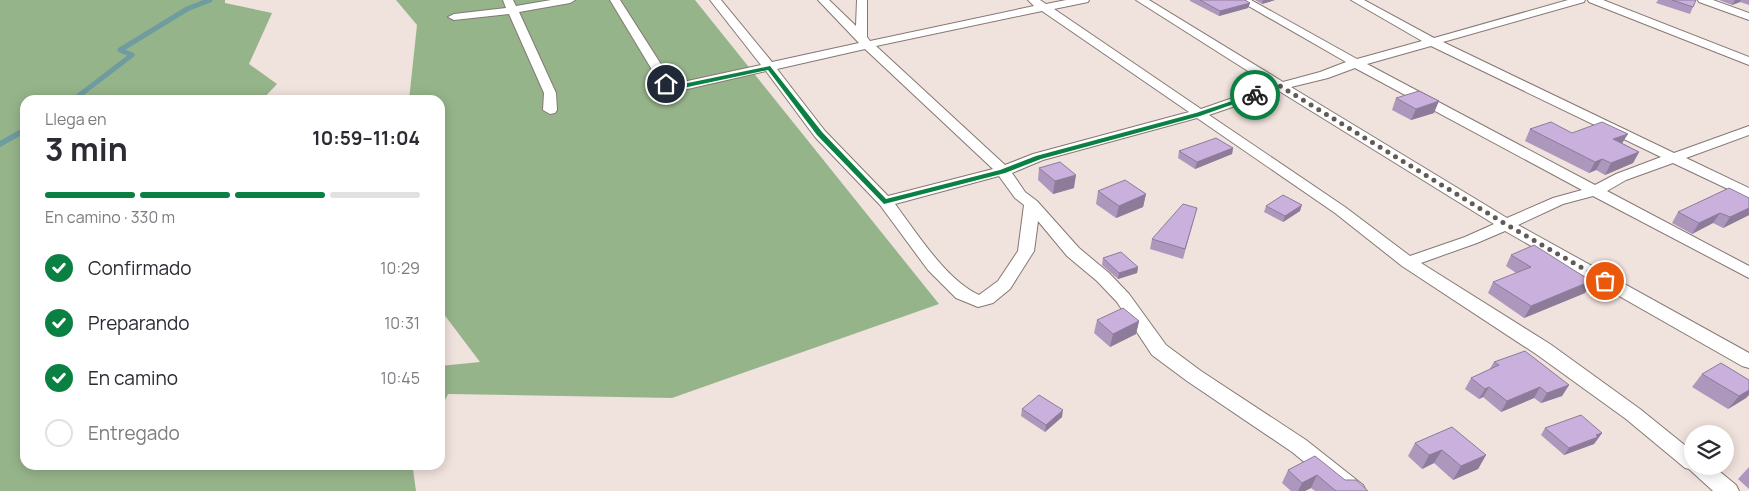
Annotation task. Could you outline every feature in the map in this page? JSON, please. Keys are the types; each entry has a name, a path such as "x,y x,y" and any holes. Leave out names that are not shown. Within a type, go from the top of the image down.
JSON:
{"street":[{"path":"454,18 510,5 570,0"},
{"path":"616,0 666,84 672,86 683,86 770,67 865,42 929,30 1039,4 1084,0"},
{"path":"715,0 746,36 820,134 884,202 948,282 962,294 978,301 987,299 1004,285 1026,251 1032,204"},
{"path":"823,0 865,42 1003,171 1020,194 1032,204 1073,252 1123,298 1159,350 1215,391 1299,446 1355,491"},
{"path":"862,0 865,42"},
{"path":"1141,0 1507,225 1749,361"},
{"path":"1243,0 1356,63 1749,273"},
{"path":"1356,0 1434,42 1749,194"},
{"path":"884,202 1003,171 1038,157 1198,114 1280,86 1324,75 1356,63 1580,0"},
{"path":"1593,0 1749,61"},
{"path":"1703,0 1749,17"},
{"path":"1039,4 1340,210 1408,262 1543,349 1633,414 1684,455"},
{"path":"510,5 550,93 550,110"},
{"path":"1408,262 1471,240 1558,201 1595,191 1621,177 1749,130"},
{"path":"1709,475 1728,491"}],"green space":[{"path":"0,0 225,0 225,3 272,13 249,64 277,84 267,95 20,95 20,470 413,470 416,491 0,491"},
{"path":"396,0 695,0 939,304 672,398 448,394 445,400 445,366 480,362 445,316 445,95 410,95 417,25"}],"building":[{"path":"1200,0 1245,0 1250,3 1220,11"},
{"path":"1672,0 1696,0 1693,7"},
{"path":"1419,91 1439,101 1416,109 1396,98"},
{"path":"1551,122 1572,133 1602,122 1628,134 1613,139 1639,152 1611,163 1602,159 1595,162 1530,129"},
{"path":"1216,138 1233,148 1197,162 1179,151"},
{"path":"1060,162 1076,175 1055,181 1039,168"},
{"path":"1125,180 1146,194 1119,206 1098,191"},
{"path":"1729,188 1749,198 1749,208 1730,217 1720,213 1699,223 1678,212"},
{"path":"1283,195 1302,205 1285,216 1266,206"},
{"path":"1183,204 1197,208 1185,249 1152,239"},
{"path":"1534,245 1591,281 1531,306 1493,282 1531,267 1511,255"},
{"path":"1121,252 1138,267 1119,273 1103,258"},
{"path":"1123,308 1139,321 1113,334 1097,320"},
{"path":"1525,351 1569,385 1547,393 1540,387 1507,401 1489,387 1485,389 1471,378 1499,365 1494,362"},
{"path":"1721,363 1749,380 1749,390 1739,396 1702,374"},
{"path":"1039,395 1063,410 1046,425 1022,409"},
{"path":"1581,415 1602,433 1596,435 1598,437 1569,448 1545,428"},
{"path":"1452,427 1486,455 1461,466 1442,450 1429,455 1415,443"},
{"path":"1315,456 1345,480 1356,480 1368,491 1336,491 1317,475 1302,483 1288,470"}],"waterway":[{"path":"80,95 132,55 120,50 187,9 210,0"},
{"path":"0,144 20,133"}],"way so far":[{"path":"1255,95 1280,86 1507,225 1605,281"}],"route":[{"path":"666,84 683,86 770,67 820,134 884,202 1003,171 1038,157 1198,114 1255,95"}]}
